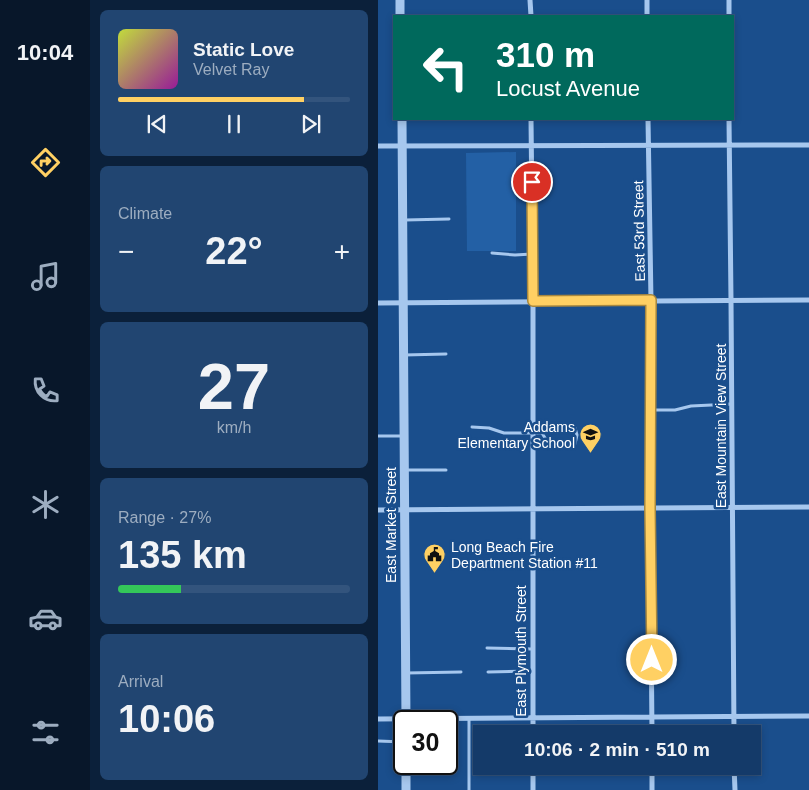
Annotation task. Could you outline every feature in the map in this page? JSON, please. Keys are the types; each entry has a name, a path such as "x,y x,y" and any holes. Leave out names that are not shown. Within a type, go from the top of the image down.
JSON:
{"street":[{"path":"400,0 400,15"},
{"path":"530,0 530,15"},
{"path":"647,0 648,15"},
{"path":"729,0 729,15"},
{"name":"East Market Street","path":"402,120 406,710"},
{"name":"East Plymouth Street","path":"531,120 533,725"},
{"name":"East 53rd Street","path":"648,120 651,300 652,725"},
{"name":"East Mountain View Street","path":"729,120 734,725"},
{"path":"378,146 810,145"},
{"path":"378,302 810,300"},
{"path":"378,510 810,508"},
{"path":"458,718 810,716"},
{"path":"378,719 393,720"},
{"path":"406,775 406,790"},
{"path":"533,775 534,790"},
{"path":"652,775 652,790"},
{"path":"734,775 735,790"}],"lane":[{"path":"402,220 449,219"},
{"path":"492,253 532,254"},
{"path":"403,355 446,354"},
{"path":"651,410 675,410 691,406 732,404"},
{"path":"568,426 574,428 577,435 575,444 547,445 542,433 546,428 568,426"},
{"path":"472,427 489,428 504,433 542,433"},
{"path":"378,436 404,436"},
{"path":"405,470 446,470"},
{"path":"487,648 532,649"},
{"path":"488,672 533,671"},
{"path":"406,673 461,672"},
{"path":"469,790 470,718"},
{"path":"378,741 393,742"}],"shaded area":[{"path":"516,152 516,251 467,251 466,153"}],"place":[{"name":"Addams Elementary School","path":"591,454"},
{"name":"Long Beach Fire Department Station #11","path":"435,574"}],"route":[{"path":"532,182 533,301 651,300 650,508 652,660"}]}
